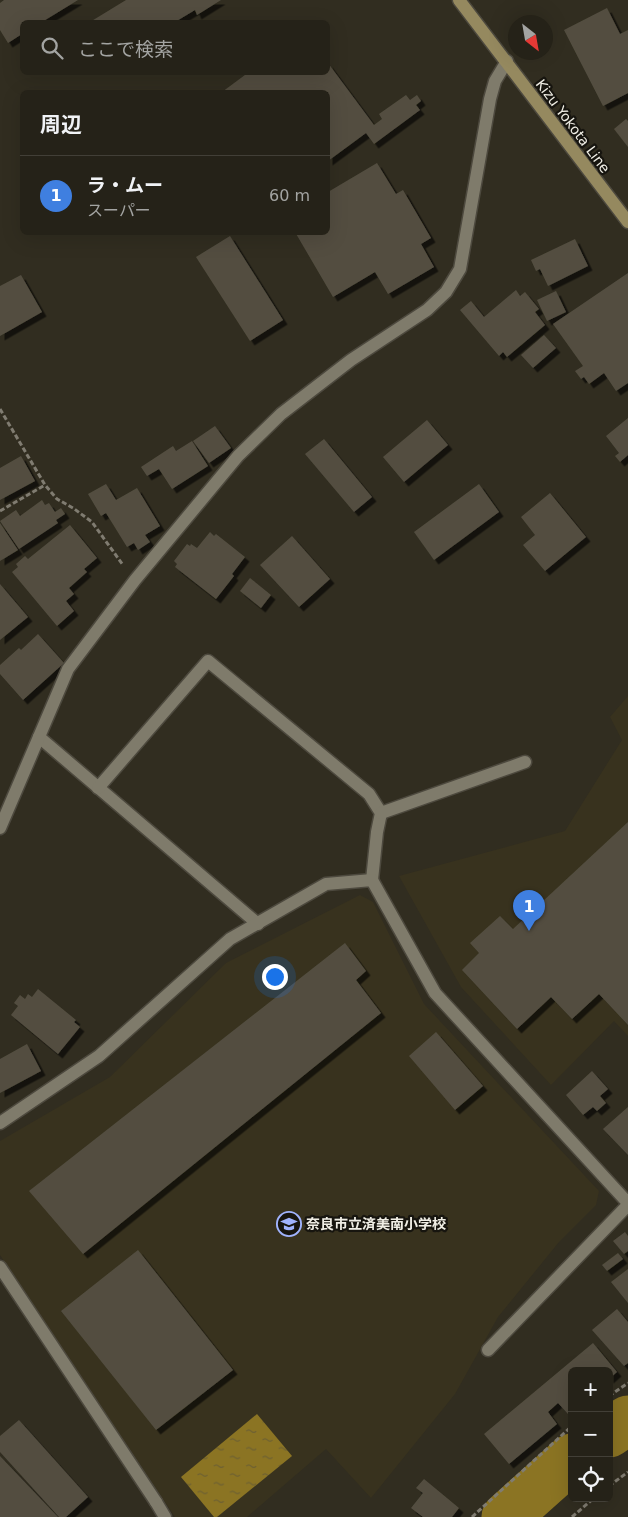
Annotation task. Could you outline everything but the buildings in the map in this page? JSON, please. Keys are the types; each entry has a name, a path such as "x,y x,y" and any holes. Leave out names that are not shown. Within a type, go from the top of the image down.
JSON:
{"main road":[{"name":"Kizu Yokota Line","path":"459,0 628,222"}],"street":[{"path":"0,828 68,669 135,580 238,456 282,414 351,360 427,310 446,292 460,269 490,99 495,81 506,61"},
{"path":"98,788 208,661 369,794 380,813 372,880 435,993 628,1204 488,1350"},
{"path":"39,738 258,924"},
{"path":"380,813 525,762"},
{"path":"0,1123 99,1056 230,939 326,884 372,880"},
{"path":"0,1268 156,1502 164,1517"}],"path":[{"path":"0,409 45,486 57,499 92,522 111,551 135,580"},
{"path":"0,511 45,486"},
{"path":"613,1393 628,1383"},
{"path":"472,1517 568,1430"},
{"path":"613,1483 628,1472"},
{"path":"572,1517 589,1502"}],"shaded area":[{"path":"628,696 628,1036 614,1021 551,1085 461,987 399,876 565,831 622,740 610,717"},
{"name":"奈良市立済美南小学校","path":"360,895 373,902 424,1004 599,1191 596,1205 559,1242 498,1317 455,1394 371,1498 326,1449 247,1517 175,1517 0,1255 0,1141 110,1077 226,963"}],"water":[{"path":"257,1414 292,1456 217,1517 214,1517 181,1477"}],"waterway":[{"path":"613,1430 628,1420"},
{"path":"506,1517 568,1462"}],"place":[{"name":"ラ・ムー","path":"529,931"},
{"name":"奈良市立済美南小学校","path":"289,1224"}]}
